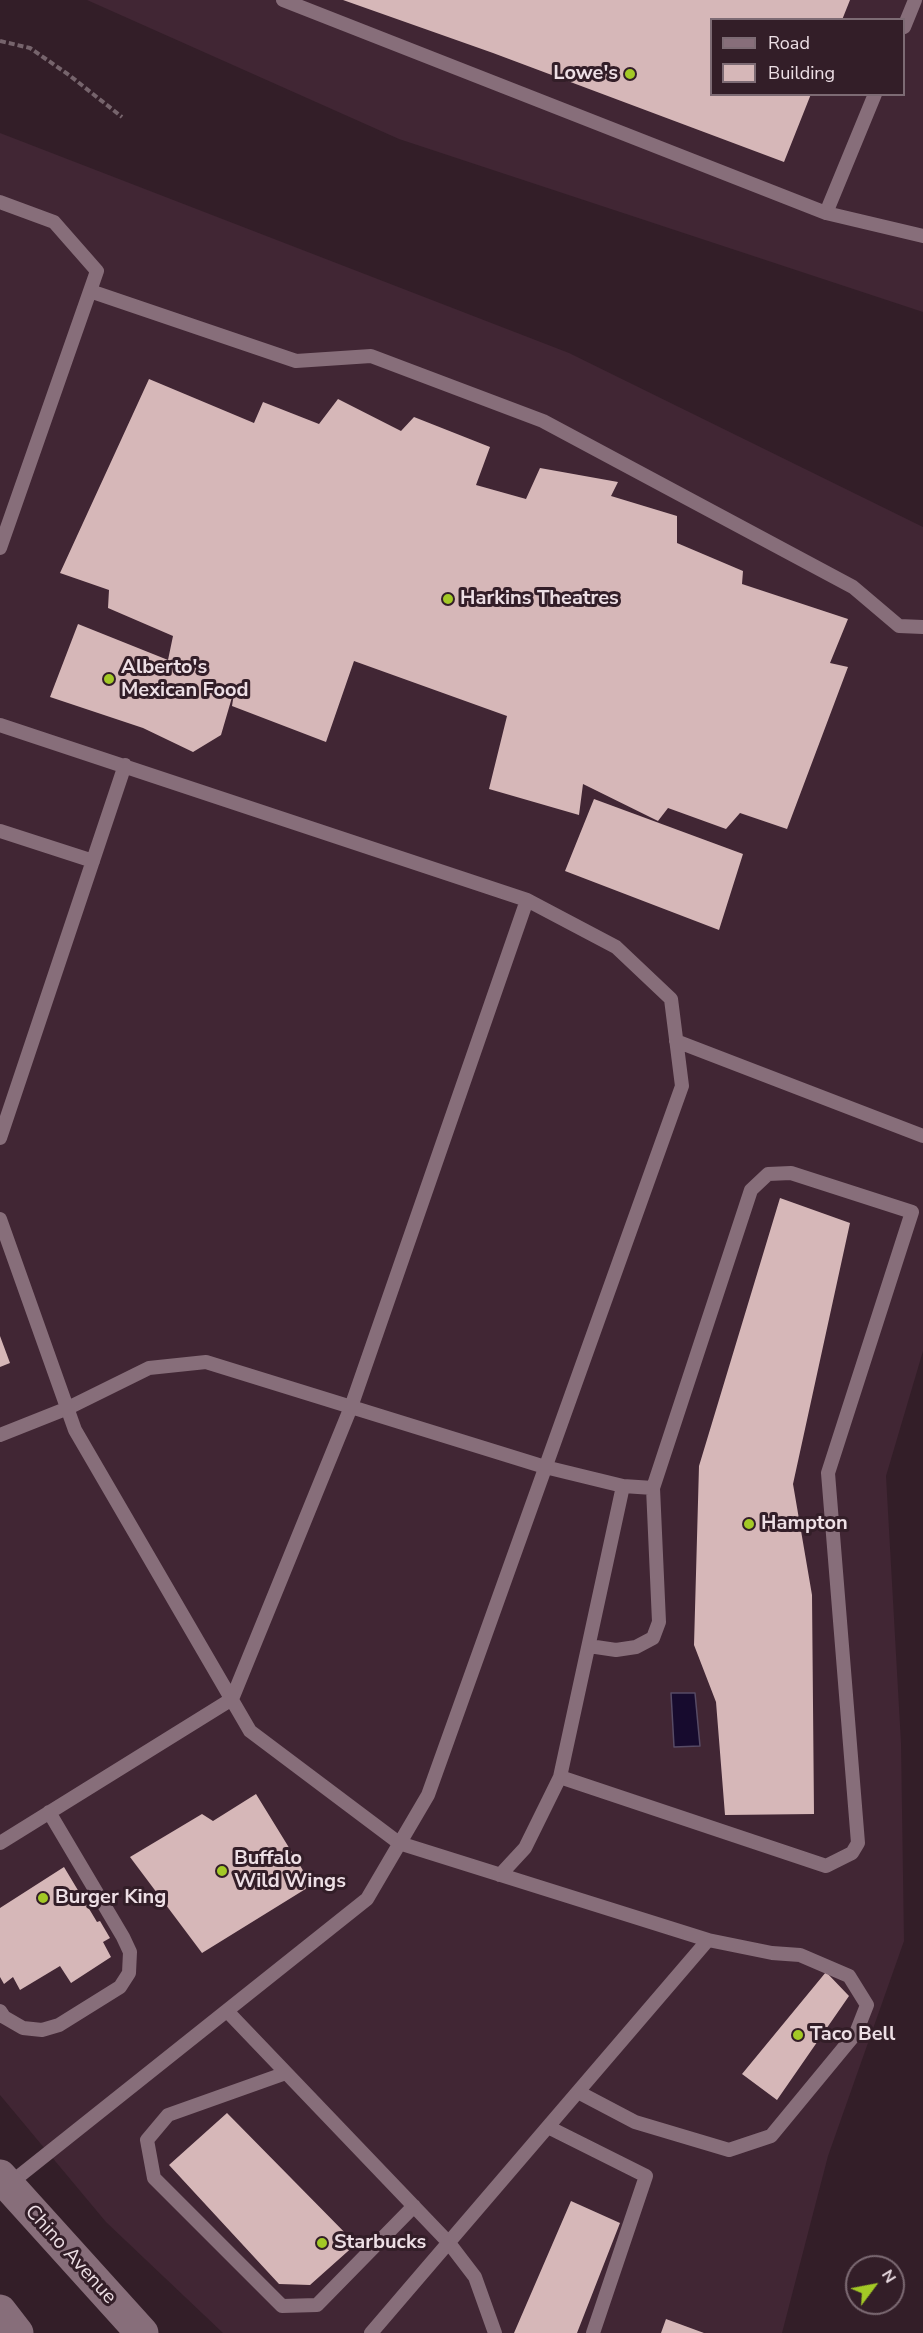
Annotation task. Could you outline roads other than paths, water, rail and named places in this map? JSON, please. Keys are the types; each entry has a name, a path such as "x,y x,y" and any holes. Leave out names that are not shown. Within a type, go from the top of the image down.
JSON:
{"main road":[{"name":"Chino Avenue","path":"2,2184 142,2333"},
{"path":"0,2311 17,2333"}],"lane":[{"path":"283,0 826,213 923,236"},
{"path":"905,22 915,0"},
{"path":"826,213 874,96"},
{"path":"0,202 54,222 97,271 0,548"},
{"path":"90,291 296,361 371,356 543,421 853,587 899,627 923,627"},
{"path":"0,725 527,900 616,947 671,999 682,1086 428,1795 367,1899 227,2011 2,2184"},
{"path":"0,1138 125,765"},
{"path":"0,831 93,861"},
{"path":"0,1843 232,1699 351,1407 527,900"},
{"path":"676,1041 923,1136"},
{"path":"560,1777 826,1866 852,1853 858,1843 828,1473 912,1212 791,1173 768,1174 751,1190 653,1488 659,1622 653,1638 636,1647 616,1650 589,1646"},
{"path":"0,1219 75,1430 250,1731 399,1844 708,1940 757,1950 800,1955 849,1976 867,2005 856,2033 771,2136 729,2150 634,2122 578,2092"},
{"path":"0,1435 68,1408 149,1368 206,1362 545,1467 624,1486 653,1488"},
{"path":"500,1875 525,1848 560,1777 624,1486"},
{"path":"0,2011 4,2017 23,2028 42,2030 59,2025 120,1987 129,1972 130,1952 123,1937 49,1812"},
{"path":"371,2333 708,1940"},
{"path":"227,2011 449,2243 475,2277 495,2333"},
{"path":"286,2073 168,2115 147,2140 154,2178 282,2306 317,2305 414,2206"},
{"path":"548,2127 646,2176 593,2333"}],"place":[{"name":"Lowe's","path":"630,74"},
{"name":"Harkins Theatres","path":"448,599"},
{"name":"Alberto's Mexican Food","path":"109,679"},
{"name":"Hampton","path":"749,1524"},
{"name":"Buffalo Wild Wings","path":"222,1871"},
{"name":"Burger King","path":"43,1898"},
{"name":"Taco Bell","path":"798,2035"},
{"name":"Starbucks","path":"322,2243"}]}
